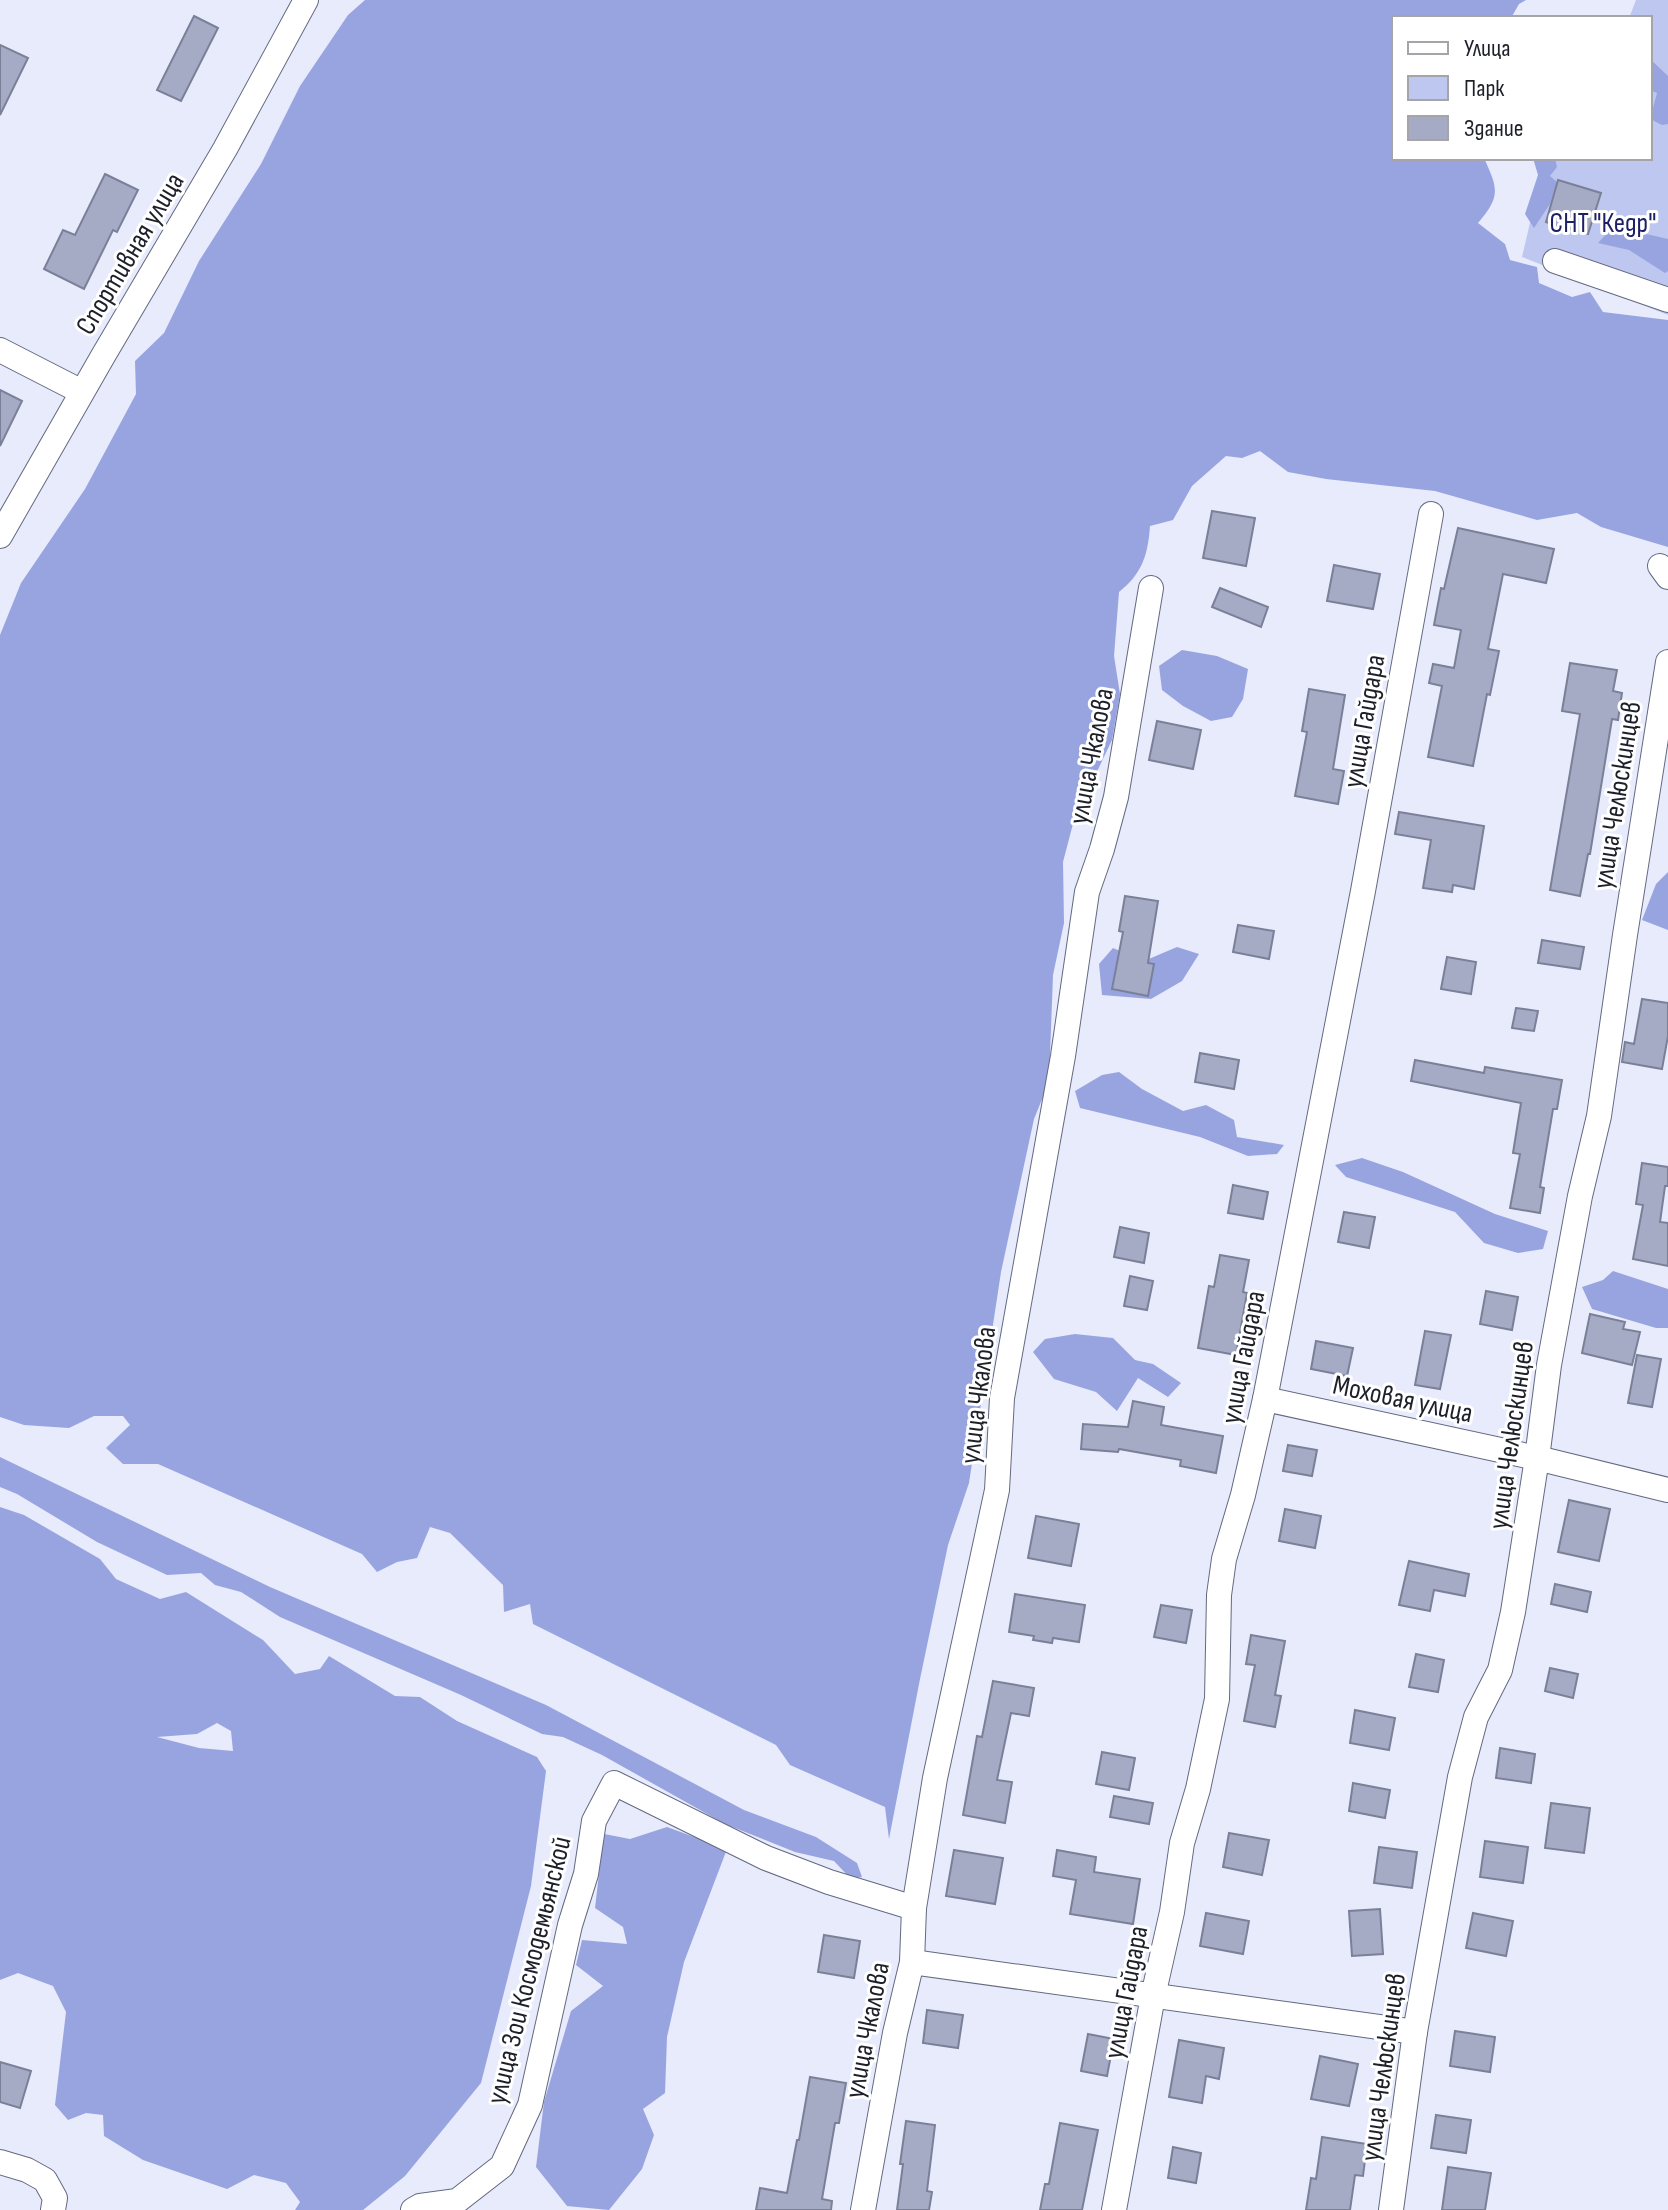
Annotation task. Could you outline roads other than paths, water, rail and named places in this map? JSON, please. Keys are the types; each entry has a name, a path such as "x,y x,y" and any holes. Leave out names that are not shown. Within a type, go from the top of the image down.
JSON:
{"street":[{"name":"Спортивная улица","path":"0,536 225,149 306,0"},
{"path":"1555,261 1668,300"},
{"path":"0,350 82,392"},
{"name":"улица Гайдара","path":"1114,2210 1153,1996 1172,1912 1182,1843 1198,1789 1217,1699 1219,1595 1224,1559 1243,1495 1265,1399 1363,891 1431,514"},
{"name":"улица Чкалова","path":"863,2210 895,2033 912,1962 914,1908 935,1778 997,1490 1002,1398 1063,1056 1087,892 1116,797 1151,588"},
{"name":"улица Челюскинцев","path":"1391,2210 1415,2032 1460,1777 1476,1717 1500,1670 1513,1612 1549,1365 1580,1196 1599,1116 1668,662"},
{"name":"Моховая улица","path":"1265,1399 1668,1490"},
{"name":"улица Зои Космодемьянской","path":"413,2210 420,2206 457,2201 502,2166 530,2105 570,1925 586,1874 594,1821 614,1783 766,1858 829,1882 914,1908"},
{"path":"912,1962 1415,2032"},
{"path":"0,2162 27,2170 45,2180 55,2198 53,2210"}],"park label":[{"name":"СНТ \"Кедр\"","path":"1603,222"}]}
